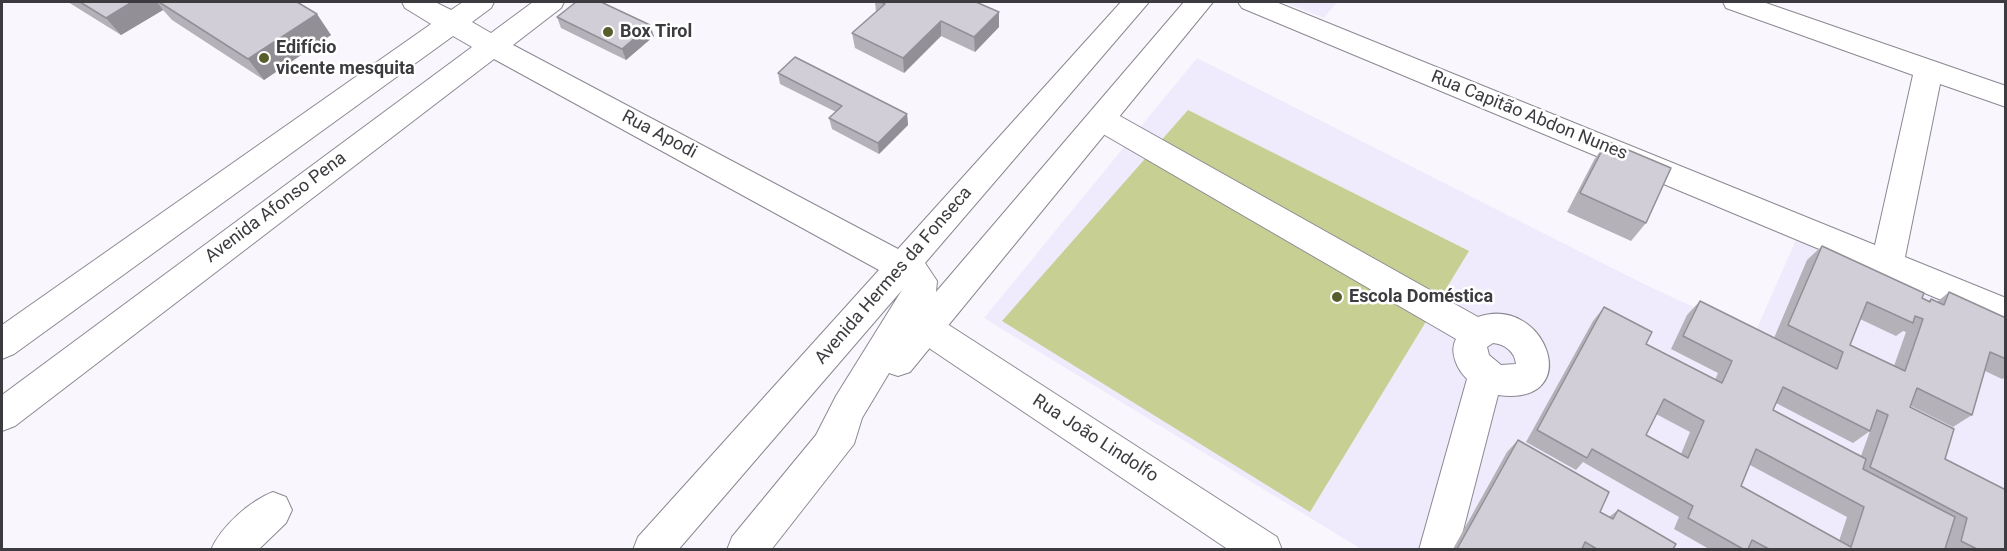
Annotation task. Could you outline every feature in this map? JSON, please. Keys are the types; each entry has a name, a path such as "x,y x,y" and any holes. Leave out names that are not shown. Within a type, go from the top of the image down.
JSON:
{"main road":[{"name":"Rua Apodi","path":"416,2 492,46 903,266"},
{"path":"2,344 481,2"},
{"name":"Avenida Afonso Pena","path":"2,416 551,2"},
{"name":"Avenida Hermes da Fonseca","path":"652,549 1136,2"},
{"path":"746,549 926,328 1199,2"},
{"name":"Rua Capitão Abdon Nunes","path":"1252,2 2006,314"},
{"path":"1736,2 2006,97"},
{"path":"1887,265 1928,71"},
{"path":"1101,119 1476,333"},
{"path":"828,449 849,407 921,290 920,281 914,273 903,266"},
{"name":"Rua João Lindolfo","path":"926,328 1263,549"},
{"path":"1488,328 1502,329 1516,335 1527,344 1533,356 1533,368 1527,377 1515,382 1500,381 1486,375 1475,365 1469,353 1470,342 1476,333 1488,328"},
{"path":"1438,549 1486,375"},
{"path":"230,549 273,510"}],"shaded area":[{"path":"1283,2 1337,2 1324,18"},
{"name":"Escola Doméstica","path":"1197,58 1646,285 1754,335 1803,224 2005,310 2005,549 1361,549 984,318"}],"green space":[{"path":"1188,110 1469,251 1310,512 1002,321"}],"building":[{"path":"80,2 132,2 106,18"},
{"name":"Edifício vicente mesquita","path":"159,2 297,2 317,14 248,59"},
{"name":"Box Tirol","path":"576,2 601,2 650,25 622,49 557,17"},
{"path":"881,2 976,2 999,12 974,37 941,21 903,58 852,33 885,4"},
{"path":"795,57 907,114 878,143 829,118 842,106 778,73"},
{"path":"1607,141 1671,168 1646,223 1580,193"},
{"path":"1822,246 1924,293 1922,298 1930,302 1931,299 1944,305 1949,292 2006,318 2006,359 1990,352 1972,415 1917,388 1910,407 1954,429 1945,459 2006,490 2006,549 1977,549 1961,541 1967,518 1870,467 1888,415 1877,410 1870,431 1783,387 1773,410 1866,459 1863,469 1955,517 1945,549 1769,549 1752,540 1748,549 1743,549 1688,518 1693,506 1592,449 1587,458 1537,430 1604,307 1652,332 1646,344 1722,383 1732,361 1683,336 1700,301 1837,369 1843,352 1788,325","holes":["1867,302 1913,323 1915,316 1923,319 1905,371 1850,345","1664,399 1704,421 1688,458 1646,435","1756,449 1864,507 1851,547 1741,486"]},
{"path":"1518,440 1609,492 1600,512 1613,519 1618,510 1676,544 1673,549 1597,549 1585,542 1582,549 1457,549"}],"place":[{"name":"Box Tirol","path":"608,32"},
{"name":"Edifício vicente mesquita","path":"264,58"},
{"name":"Escola Doméstica","path":"1337,297"}]}
